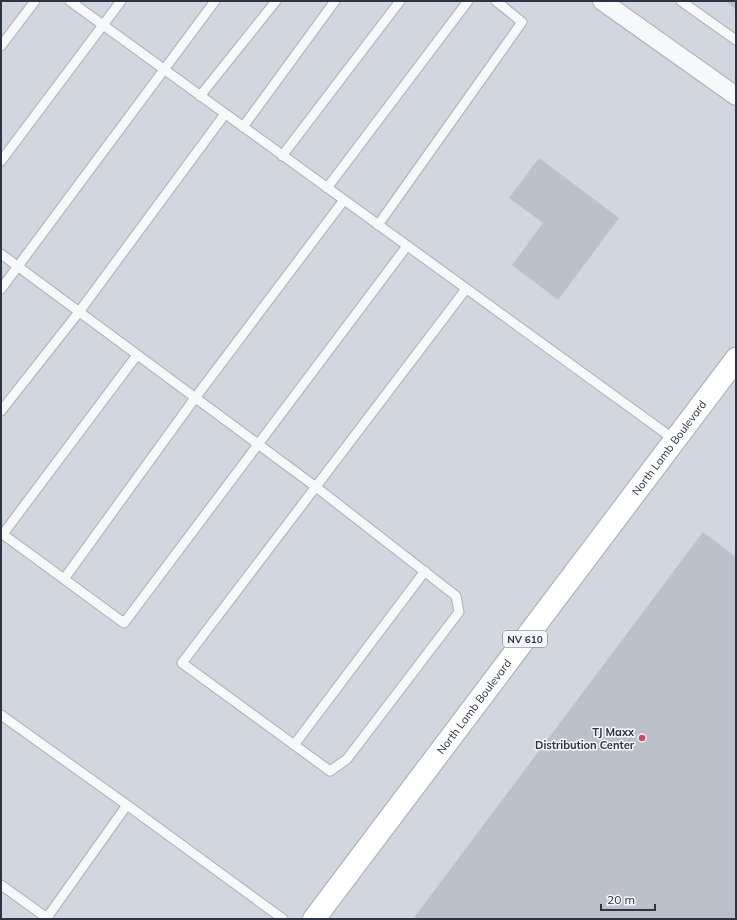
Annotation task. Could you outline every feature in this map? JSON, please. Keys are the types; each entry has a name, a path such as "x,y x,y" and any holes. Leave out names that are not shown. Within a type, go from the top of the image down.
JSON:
{"main road":[{"name":"North Lamb Boulevard","path":"314,919 736,359"}],"street":[{"path":"602,1 736,96"}],"lane":[{"path":"1,46 35,1"},
{"path":"70,1 675,440"},
{"path":"1,161 121,1"},
{"path":"1,289 215,1"},
{"path":"200,96 276,1"},
{"path":"243,127 335,1"},
{"path":"282,156 400,1"},
{"path":"328,188 468,1"},
{"path":"378,225 522,22 496,1"},
{"path":"681,1 736,40"},
{"path":"1,411 79,312 225,114"},
{"path":"64,579 195,398 344,200"},
{"path":"137,355 2,534 124,623 408,246"},
{"path":"1,254 316,487 456,596 459,612 347,759 330,771 182,664 316,487 466,289"},
{"path":"294,745 425,571"},
{"path":"1,715 283,919"},
{"path":"1,886 46,919 127,806"}],"shaded area":[{"path":"1,1 736,1 736,919 1,919"}],"building":[{"path":"725,1 736,1 736,9"},
{"path":"539,158 619,218 558,300 512,265 543,223 509,198"},
{"name":"TJ Maxx Distribution Center","path":"703,532 736,557 736,919 413,919"}],"place":[{"name":"TJ Maxx Distribution Center","path":"642,738"}]}
